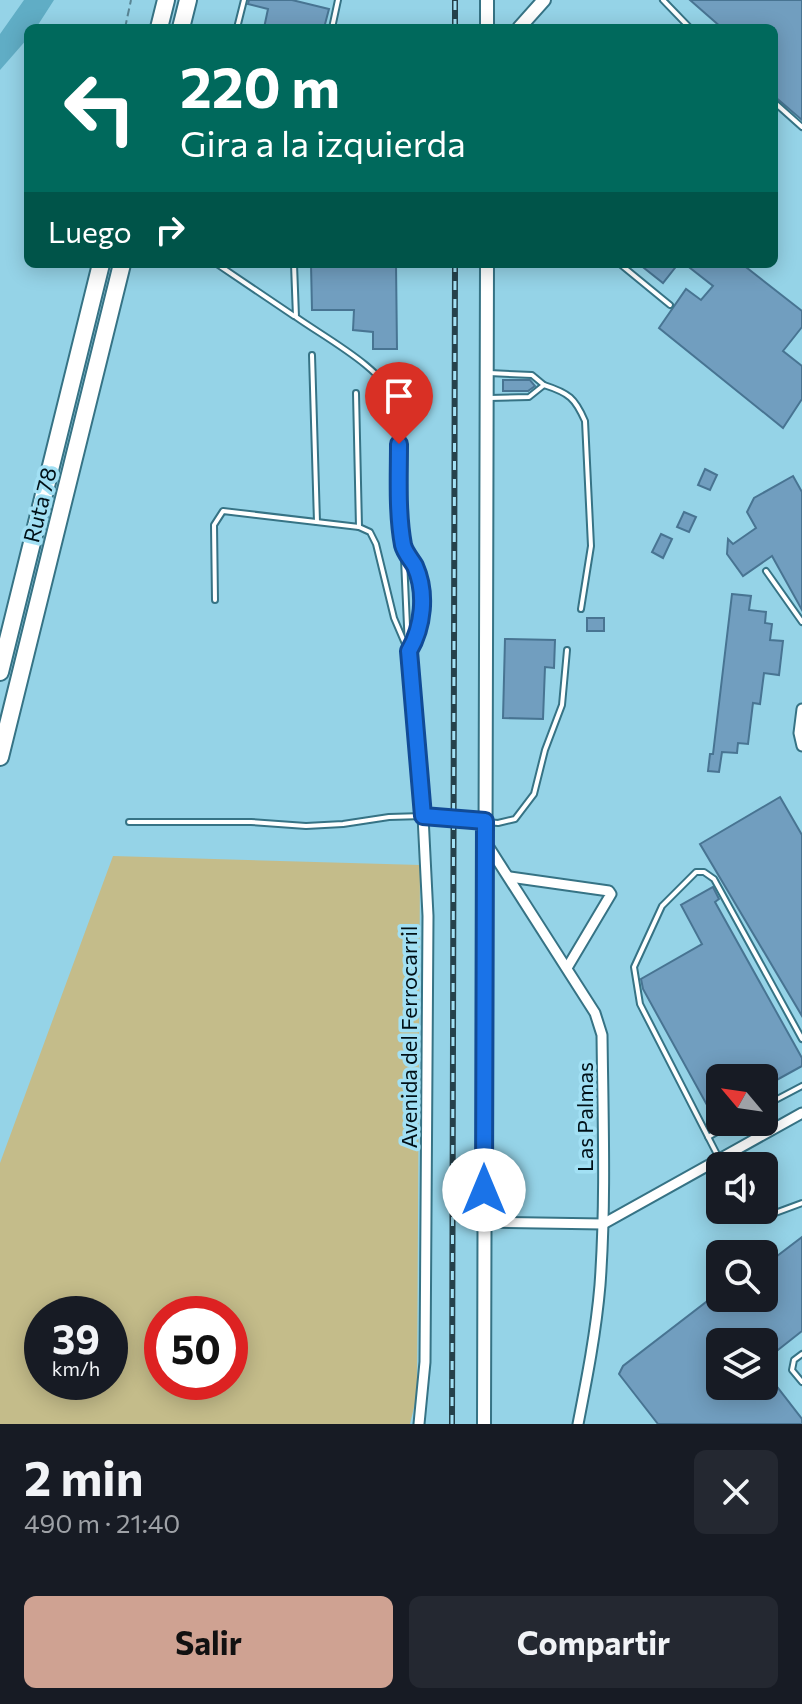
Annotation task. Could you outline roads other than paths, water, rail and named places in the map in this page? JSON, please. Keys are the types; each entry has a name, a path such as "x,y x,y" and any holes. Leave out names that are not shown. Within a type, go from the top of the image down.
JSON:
{"highway":[{"path":"160,24 166,0"},
{"path":"182,24 188,0"},
{"name":"Ruta 78","path":"0,672 100,268"},
{"name":"Ruta 78","path":"0,757 121,268"}],"main road":[{"path":"487,0 487,24"},
{"path":"523,24 544,0"},
{"path":"484,1424 487,268"}],"street":[{"name":"Avenida del Ferrocarril","path":"409,651 423,816 428,932 425,1362 419,1424"},
{"path":"802,709 799,733 802,746"},
{"name":"Las Palmas","path":"485,841 595,1013 601,1028 603,1224 598,1302 578,1424"},
{"path":"510,877 609,891 611,894 567,968"},
{"path":"738,1152 802,1113"},
{"path":"484,1222 603,1224 706,1170"}],"lane":[{"path":"238,24 244,0"},
{"path":"333,24 338,0"},
{"path":"663,0 686,24"},
{"path":"778,106 802,127"},
{"path":"223,268 376,373 394,395 398,410 409,651"},
{"path":"294,268 296,317"},
{"path":"625,268 670,305"},
{"path":"312,355 317,522"},
{"path":"486,374 532,375 544,385 563,391 577,402 585,421 591,546 581,609"},
{"path":"486,398 529,397 544,385"},
{"path":"356,393 359,527"},
{"path":"215,600 214,525 223,511 359,527 370,532 376,544 394,618 409,651"},
{"path":"403,548 418,576 421,599 419,624 409,651"},
{"path":"766,571 802,622"},
{"path":"129,822 251,822 315,826 389,817 423,816 498,823 515,819 534,794 545,750 562,705 567,650"},
{"path":"716,1152 640,1004 634,967 662,906 696,872 704,872 714,879 802,1039"},
{"path":"778,1099 802,1086"},
{"path":"778,1212 802,1203"},
{"path":"802,1354 792,1365 792,1370 802,1382"}],"water":[{"path":"24,0 54,0 39,24 24,24 24,43 0,70 0,34"}],"railway":[{"path":"455,0 455,24"},
{"path":"452,1424 455,268"}]}
